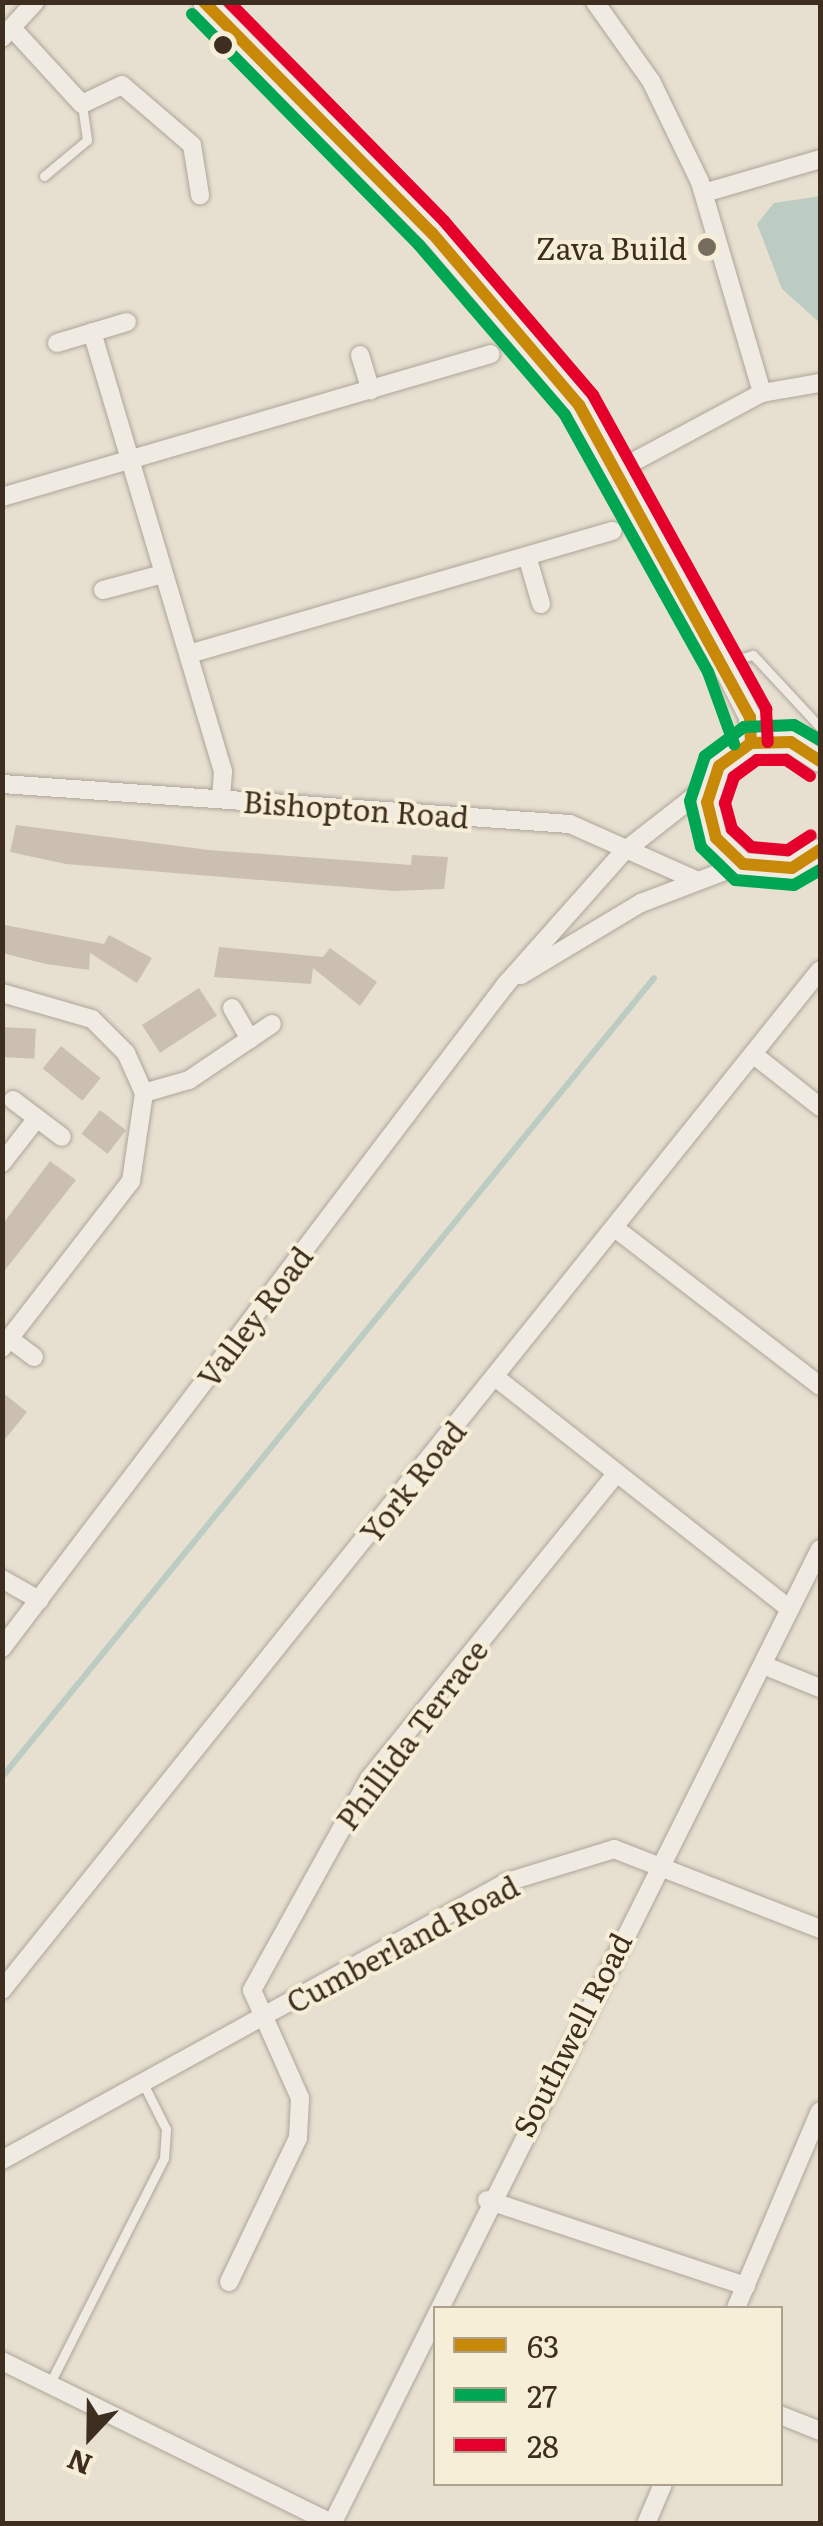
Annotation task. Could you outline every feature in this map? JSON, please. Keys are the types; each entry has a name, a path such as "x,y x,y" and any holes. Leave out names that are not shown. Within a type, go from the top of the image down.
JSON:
{"street":[{"path":"36,2 7,33 82,104 122,85 192,145 200,195"},
{"path":"204,2 520,329 620,470 750,717 751,743"},
{"path":"595,2 651,81 704,193 762,394"},
{"path":"704,193 820,159"},
{"path":"58,342 127,322"},
{"path":"92,332 223,771 221,798"},
{"path":"2,497 491,354"},
{"path":"360,355 371,390"},
{"path":"620,470 762,394 820,382"},
{"path":"189,654 612,531"},
{"path":"527,556 541,604"},
{"path":"103,590 163,574"},
{"path":"816,858 775,871 743,864 709,821 710,784 751,743 791,742 820,761"},
{"name":"Bishopton Road","path":"2,784 570,824 698,880"},
{"name":"Valley Road","path":"2,1648 506,984 626,850 710,784"},
{"name":"Valley Road","path":"506,984 641,903 743,864"},
{"name":"York Road","path":"2,1990 820,970"},
{"path":"2,993 92,1019 126,1053 144,1093 131,1181 6,1344 34,1357"},
{"path":"232,1008 250,1038"},
{"path":"144,1093 189,1080 272,1024"},
{"path":"754,1056 820,1107"},
{"path":"13,1100 34,1122 62,1137"},
{"path":"2,1163 34,1122"},
{"path":"614,1228 820,1386"},
{"path":"495,1377 790,1609"},
{"name":"Phillida Terrace","path":"264,2016 252,1990 368,1779 616,1474"},
{"name":"Southwell Road","path":"436,2306 820,1549"},
{"path":"2,1579 39,1600"},
{"path":"764,1666 820,1688"},
{"name":"Cumberland Road","path":"2,2160 507,1882 614,1850 658,1863 724,1899 820,1929"},
{"path":"229,2282 298,2138 300,2098 264,2016"},
{"path":"737,2306 820,2111"},
{"path":"487,2200 746,2286"},
{"name":"Southwell Road","path":"332,2523 433,2313"},
{"path":"2,2361 332,2523"},
{"path":"783,2415 820,2431"},
{"path":"646,2524 661,2486"}],"lane":[{"path":"44,176 87,140 82,104"},
{"path":"723,664 753,655 820,727"},
{"path":"50,2384 164,2158 166,2129 143,2083"}],"shaded area":[{"path":"820,196 820,323 782,289 757,224 774,203"}],"building":[{"path":"16,825 209,850 411,865 412,855 448,857 444,889 394,891 66,864 10,852"},
{"path":"5,925 104,944 109,935 152,958 137,983 90,953 89,970 46,964 2,953"},
{"path":"219,947 323,957 330,948 377,982 360,1006 313,968 311,984 214,977"},
{"path":"199,988 217,1016 160,1053 142,1025"},
{"path":"2,1027 36,1029 34,1059 2,1057"},
{"path":"61,1046 101,1078 82,1101 43,1069"},
{"path":"100,1110 126,1130 108,1154 82,1134"},
{"path":"50,1161 76,1180 2,1274 2,1225"},
{"path":"2,1392 27,1412 2,1443"}],"waterway":[{"path":"2,1777 654,978"}],"transit line":[{"name":"63","path":"204,2 432,233 579,405 750,717 751,743"},
{"name":"28","path":"229,2 444,221 593,395 766,709 768,742"},
{"name":"27","path":"192,14 419,245 565,415 708,672 734,744"},
{"name":"27","path":"820,740 794,725 744,727 705,756 690,801 701,847 735,880 794,885 820,870"},
{"name":"63","path":"820,761 791,742 751,743 719,766 707,802 716,838 743,864 792,868 820,850"},
{"name":"28","path":"810,776 786,760 757,760 734,777 725,803 732,829 751,847 788,850 811,835"}],"place":[{"name":"Zava Build","path":"707,247"}]}
